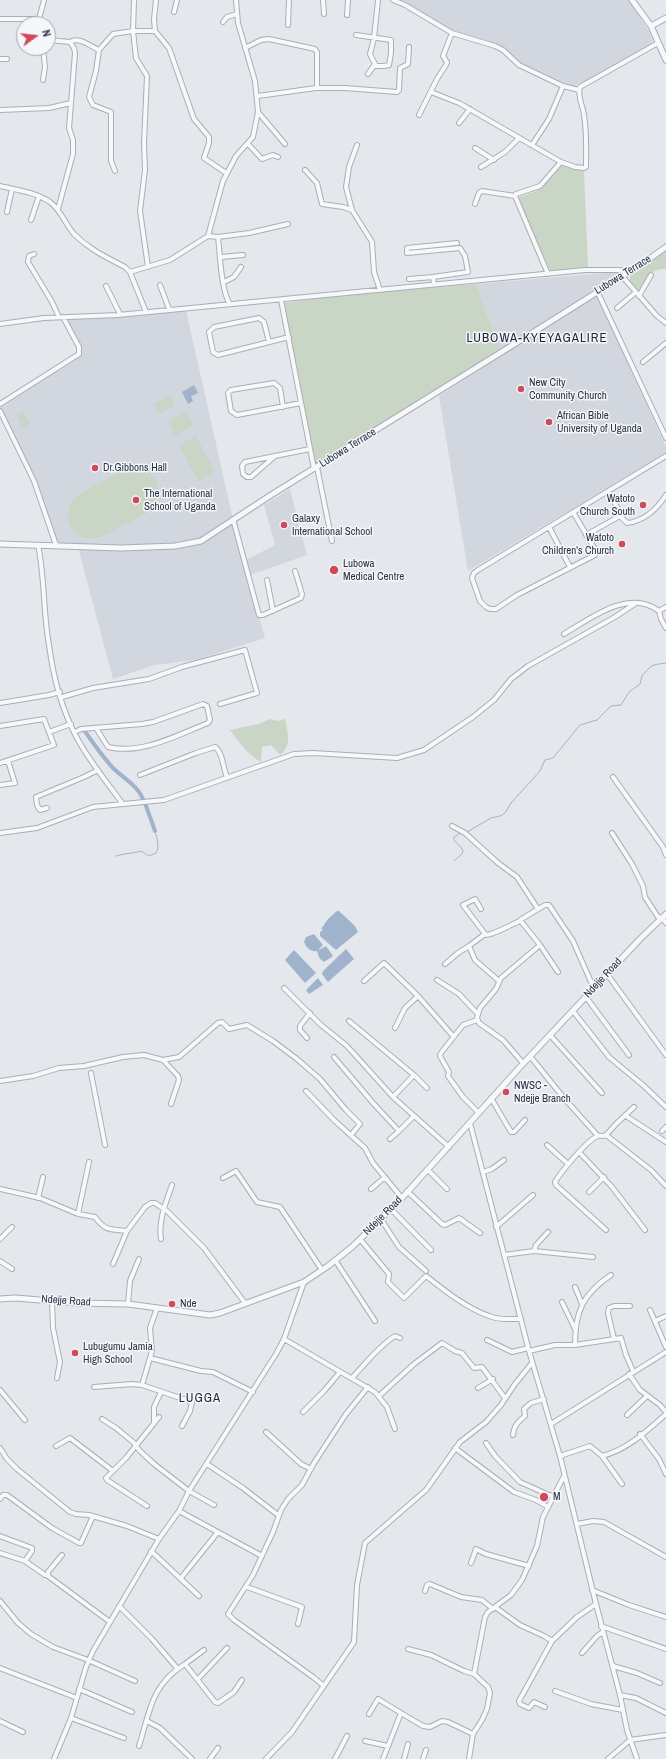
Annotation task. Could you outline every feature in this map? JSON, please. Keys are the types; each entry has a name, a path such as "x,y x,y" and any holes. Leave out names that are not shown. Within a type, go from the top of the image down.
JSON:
{"street":[{"path":"40,16 44,0"},
{"path":"134,0 133,31 137,62 147,76 144,170 140,211 148,266"},
{"path":"156,0 154,19 155,31 169,48 194,119 209,136 209,142 204,158 226,173"},
{"path":"174,12 177,0"},
{"path":"208,236 226,173 236,156 253,137 258,112 258,96 237,14 236,0"},
{"path":"288,25 289,0"},
{"path":"323,0 324,14"},
{"path":"347,15 348,0"},
{"path":"374,66 375,62 370,54 374,38 378,0"},
{"path":"396,0 452,33 495,46 503,50 516,64 563,86 579,90"},
{"path":"632,0 650,26 666,60"},
{"path":"223,22 227,17 237,14"},
{"path":"650,26 666,18"},
{"path":"0,19 16,19"},
{"path":"114,171 112,161 111,112 93,105 89,97 96,71 99,50 110,36 133,31 155,31"},
{"path":"419,115 446,65 447,62 443,56 452,33"},
{"path":"356,35 390,39 392,41 389,65 374,66 370,69 368,74"},
{"path":"245,48 254,43 269,39 315,49 317,52 317,88"},
{"path":"56,41 70,42 73,40 78,40 99,50"},
{"path":"58,209 72,154 73,140 69,128 75,53 70,42"},
{"path":"579,90 582,86 658,43"},
{"path":"258,96 317,88 399,91 400,68 408,64 409,47"},
{"path":"43,80 45,68 44,56"},
{"path":"0,59 6,59"},
{"path":"532,145 549,119 563,86"},
{"path":"431,92 460,103 561,162 582,169 586,167 585,122 579,90"},
{"path":"0,110 52,107 71,103"},
{"path":"459,122 470,109"},
{"path":"258,112 285,144"},
{"path":"481,167 505,152 519,138"},
{"path":"248,144 262,159 273,155 278,157"},
{"path":"357,145 349,167 346,183 347,194 352,210 372,242 374,272 380,290"},
{"path":"475,148 494,160"},
{"path":"475,204 479,193 482,191 515,196 516,194 540,186 561,162"},
{"path":"305,170 317,183 322,204 352,210"},
{"path":"0,186 39,196 58,209 68,226 94,251 121,265 130,272 146,312"},
{"path":"7,212 12,189"},
{"path":"31,220 39,196"},
{"path":"515,196 548,274"},
{"path":"130,272 170,260 208,236 218,237 249,233 288,224"},
{"path":"218,237 226,297 230,304"},
{"path":"408,279 468,272 465,256 460,248 407,253 407,248 457,243"},
{"name":"Lubowa Terrace","path":"0,544 121,548 188,544 206,538 233,519 629,272 666,247"},
{"path":"0,404 79,354 79,348 28,262 29,256 34,254"},
{"path":"221,258 243,255"},
{"path":"224,282 234,277 241,267"},
{"path":"0,324 61,317 146,312 281,300 585,270 618,270 629,272"},
{"path":"639,296 651,275"},
{"path":"622,276 657,316 666,323"},
{"path":"433,277 434,284"},
{"path":"160,285 169,309"},
{"path":"106,286 120,314"},
{"path":"597,291 666,438"},
{"path":"617,308 636,292"},
{"path":"281,300 310,449 316,468 332,542"},
{"path":"269,342 264,322 259,318 214,327 209,332 213,352 218,355 289,337"},
{"path":"643,362 666,343"},
{"path":"283,407 280,388 274,383 231,390 228,393 231,411 235,415 283,407 301,404"},
{"path":"0,412 34,481 56,545"},
{"path":"275,456 251,477 247,477 243,474 242,466 245,462 275,456 310,449"},
{"path":"573,512 596,553 517,595 500,608 490,609 486,607 480,601 472,578 474,573 573,512 666,456"},
{"path":"608,491 622,516 628,522 632,522 654,512 666,495"},
{"path":"586,535 622,516"},
{"path":"233,519 258,614 261,616 302,598 295,571"},
{"path":"549,527 570,567"},
{"path":"38,545 42,562 43,596 49,646 60,692 75,732 98,770 122,803"},
{"path":"267,580 272,611"},
{"path":"564,634 615,606 625,603 636,603 652,606 659,611 666,628"},
{"path":"0,833 37,828 93,807 164,800 294,754 313,753 397,758 424,750 473,717 494,700 511,679 528,666 636,603"},
{"path":"659,611 666,608"},
{"path":"62,697 93,688 149,679 182,667 245,650 257,694 220,704"},
{"path":"0,702 60,692"},
{"path":"75,732 81,729 153,722 203,704 207,706 209,717 208,723 144,747 117,749 108,747 96,728"},
{"path":"0,726 44,719 54,745 0,763"},
{"path":"49,732 71,724"},
{"path":"140,775 215,747 218,749 220,754 227,777"},
{"path":"0,785 15,783 8,761"},
{"path":"47,808 40,810 37,805 36,797 98,770"},
{"path":"613,777 666,855"},
{"path":"452,826 465,833 498,863 517,877 538,909"},
{"path":"612,833 640,878 645,897 650,906 658,917 664,916 666,923"},
{"path":"481,909 476,899 463,905 485,935"},
{"path":"445,964 458,953 485,935 493,934 520,922 538,909 548,904 556,914 576,948 591,982 595,987"},
{"name":"Ndejje Road","path":"0,1299 15,1298 128,1304 210,1314 220,1313 304,1282 322,1270 360,1239 402,1198 523,1063 664,916"},
{"path":"520,922 540,945 558,972"},
{"path":"523,1063 499,1036 481,1025 477,1020 477,1013 496,989 499,981 540,945"},
{"path":"469,946 475,960 499,981"},
{"path":"364,981 384,963 418,996 453,1036"},
{"path":"607,974 666,1054"},
{"path":"437,980 459,994 477,1013"},
{"path":"284,988 321,1025 347,1046 393,1097 449,1147"},
{"path":"395,1028 405,1008 418,996"},
{"path":"586,997 630,1055"},
{"path":"573,1011 609,1057 644,1086 666,1107"},
{"path":"307,1038 300,1030 300,1026 310,1013"},
{"path":"477,1020 463,1025 440,1053 441,1058 449,1072 448,1076 463,1097 478,1112"},
{"path":"349,1021 414,1075 427,1088"},
{"path":"0,1081 33,1076 59,1068 84,1066 124,1057 144,1055 163,1060 179,1057 218,1023 222,1022 229,1029 249,1025 297,1059 320,1079 360,1124 350,1135"},
{"path":"550,1035 602,1093"},
{"path":"530,1056 563,1097 598,1136"},
{"path":"334,1057 399,1131"},
{"path":"163,1060 178,1076 179,1080 171,1104"},
{"path":"91,1073 105,1145"},
{"path":"393,1097 414,1075"},
{"path":"306,1091 365,1148 371,1160 402,1198"},
{"path":"491,1098 512,1132 525,1120"},
{"path":"606,1230 555,1184 568,1164 579,1152 598,1136 602,1137 606,1135 634,1107"},
{"path":"390,1139 414,1116"},
{"path":"626,1116 666,1142"},
{"path":"470,1123 528,1349 560,1456 601,1626 613,1666 630,1740 634,1747 637,1759"},
{"path":"662,1131 666,1127"},
{"path":"606,1135 651,1170 666,1186"},
{"path":"547,1146 568,1164"},
{"path":"579,1152 604,1178 645,1230"},
{"path":"482,1172 492,1169 504,1160"},
{"path":"78,1214 89,1162"},
{"path":"428,1170 447,1189"},
{"path":"223,1178 236,1171 257,1202 280,1207 322,1270"},
{"path":"38,1198 43,1176"},
{"path":"372,1189 385,1177"},
{"path":"589,1192 604,1178"},
{"path":"161,1239 160,1229 164,1208 172,1185"},
{"path":"0,1189 38,1198 78,1214 95,1217 102,1226 106,1228 126,1230"},
{"path":"407,1192 442,1224 459,1218 480,1233"},
{"path":"496,1227 532,1195"},
{"path":"113,1264 126,1230 148,1204 155,1203 164,1208 204,1248 245,1303"},
{"path":"391,1209 431,1250"},
{"path":"381,1219 399,1247 426,1271"},
{"path":"0,1239 12,1227"},
{"path":"534,1251 533,1248 548,1232"},
{"path":"360,1239 389,1274 388,1282 404,1298 426,1276 461,1302 480,1312 494,1318 521,1319"},
{"path":"504,1255 534,1251 593,1257"},
{"path":"128,1304 130,1281 139,1259"},
{"path":"335,1260 376,1321"},
{"path":"0,1261 12,1269"},
{"path":"575,1345 575,1330 582,1304 591,1291 611,1276"},
{"path":"54,1759 71,1718 88,1660 151,1551 179,1511 189,1491 253,1392 284,1339 304,1282"},
{"path":"575,1287 582,1304"},
{"path":"52,1301 53,1328 60,1362 57,1378"},
{"path":"562,1302 575,1330"},
{"path":"614,1339 608,1313 609,1308 614,1306 630,1306"},
{"path":"142,1385 152,1350 150,1328 157,1308"},
{"path":"650,1310 666,1347"},
{"path":"655,1321 666,1316"},
{"path":"352,1378 395,1336 400,1338"},
{"path":"487,1340 512,1352 555,1345 575,1345 621,1338 623,1340 631,1372 640,1390 666,1413 626,1447 602,1456"},
{"path":"284,1339 368,1387 387,1407 395,1428"},
{"path":"378,1396 414,1364 442,1343 455,1352 462,1353 474,1368 482,1367 493,1379 505,1398"},
{"path":"551,1424 631,1372 666,1352"},
{"path":"150,1358 202,1371 213,1372 253,1392"},
{"path":"266,1759 292,1732 354,1642 357,1585 365,1543 426,1490 460,1442 486,1422 532,1363"},
{"path":"303,1412 340,1372"},
{"path":"478,1388 493,1379"},
{"path":"94,1387 132,1384 142,1385 192,1402 190,1411 182,1426"},
{"path":"324,1686 230,1616 229,1612 247,1587 273,1532 278,1515 288,1499 302,1485 346,1414 368,1387"},
{"path":"0,1390 25,1420"},
{"path":"154,1424 154,1407 161,1392"},
{"path":"627,1415 648,1396"},
{"path":"513,1435 516,1424 525,1416 524,1408 531,1403 544,1399"},
{"path":"147,1506 106,1478 159,1417"},
{"path":"102,1419 133,1442 135,1446 154,1464 189,1491 214,1505"},
{"path":"266,1432 301,1464 311,1469"},
{"path":"640,1434 659,1459 666,1474"},
{"path":"56,1446 70,1438 113,1470"},
{"path":"486,1444 495,1456 520,1482 555,1496"},
{"path":"560,1456 590,1446 602,1456 622,1484"},
{"path":"0,1448 17,1468 62,1508 76,1514 93,1516 127,1526 159,1539"},
{"path":"455,1448 514,1492 536,1500 548,1507"},
{"path":"207,1464 249,1492 278,1515"},
{"path":"474,1674 482,1623 485,1617 494,1608 505,1601 517,1588 529,1566 537,1546 543,1517 555,1496 564,1475"},
{"path":"0,1499 3,1495 7,1495 52,1528 79,1543 81,1543 93,1516"},
{"path":"179,1511 262,1556"},
{"path":"577,1524 592,1521 604,1522 666,1557"},
{"path":"181,1578 218,1532"},
{"path":"0,1536 32,1548 32,1551 25,1561"},
{"path":"471,1563 476,1548 486,1554 529,1566"},
{"path":"151,1551 199,1596"},
{"path":"0,1553 25,1561 45,1575 48,1575 110,1622"},
{"path":"48,1575 48,1572 62,1555"},
{"path":"425,1591 427,1585 430,1584 461,1597 482,1600 520,1625 552,1641"},
{"path":"247,1587 302,1607 298,1624"},
{"path":"592,1590 623,1603 666,1617"},
{"path":"0,1601 18,1623 31,1634 53,1647 88,1660 135,1681"},
{"path":"545,1707 534,1702 529,1708 520,1704 519,1701 552,1641 577,1617 596,1604"},
{"path":"119,1606 152,1639 177,1668"},
{"path":"601,1626 666,1649"},
{"path":"582,1653 597,1636 603,1632"},
{"path":"198,1679 227,1648"},
{"path":"408,1649 431,1655 464,1671 474,1674 485,1682 488,1687 490,1693 487,1709 473,1734 469,1759"},
{"path":"139,1746 149,1710 157,1690 177,1668 204,1650"},
{"path":"185,1664 218,1703 234,1692 242,1680"},
{"path":"613,1666 637,1673 660,1683"},
{"path":"0,1668 77,1698"},
{"path":"79,1689 132,1712"},
{"path":"555,1691 591,1704 623,1710"},
{"path":"620,1695 636,1698 666,1713"},
{"path":"369,1714 378,1699 423,1726 430,1727 442,1721 448,1722 473,1734"},
{"path":"383,1759 401,1713"},
{"path":"71,1718 124,1738"},
{"path":"0,1721 23,1732"},
{"path":"147,1721 160,1728 192,1759"},
{"path":"335,1759 347,1736"},
{"path":"608,1759 630,1740 665,1737"},
{"path":"365,1741 388,1746"},
{"path":"404,1759 408,1744"},
{"path":"210,1759 218,1748"},
{"path":"423,1759 426,1750"}],"shaded area":[{"path":"401,0 629,0 650,33 653,44 586,81 574,86 518,62 503,49 483,39 452,30"},
{"path":"616,272 620,273 500,350 476,284"},
{"name":"African Bible University of Uganda","path":"596,294 666,447 666,453 468,571 439,396"},
{"name":"The International School of Uganda","path":"186,311 233,519 265,638 196,660 154,665 113,679 78,547 65,546 57,541 39,488 0,408 82,352 65,317"},
{"name":"Galaxy International School","path":"290,489 307,555 250,575 246,560 275,545 264,505"}],"green space":[{"path":"561,165 584,171 588,268 551,272 517,198 536,191 554,175"},
{"path":"666,251 666,269 660,269 652,273 647,279 640,293 638,292 630,282 630,276"},
{"path":"476,284 500,350 314,466 284,303 351,294"},
{"path":"170,395 175,405 159,414 154,404"},
{"path":"23,411 30,424 23,428 16,415"},
{"path":"186,411 194,425 175,436 168,421"},
{"path":"196,436 215,472 198,481 179,445"},
{"path":"136,467 144,470 155,478 158,496 151,510 103,536 88,539 76,533 70,525 68,513 71,502 76,496 126,468"},
{"path":"271,719 277,721 285,719 288,743 280,755 271,745 262,747 261,762 247,752 230,730 258,724"}],"water":[{"path":"194,385 198,393 191,396 193,401 188,404 182,392"},
{"path":"339,911 355,926 358,932 336,950 320,936 320,932 323,930 321,929 328,919"},
{"path":"314,934 323,945 319,950 326,946 333,956 324,962 320,958 317,951 312,951 309,949 304,942 306,937"},
{"path":"346,949 354,959 328,982 322,974 323,971"},
{"path":"294,950 316,973 305,983 285,960"},
{"path":"318,978 323,985 309,994 306,990"}],"waterway":[{"path":"467,832 491,818 505,813 511,803 540,771 545,760 553,758 580,725 597,720 611,706 621,705 629,692 640,684 642,676 649,668 666,663"},
{"path":"84,730 109,763 117,772 134,786 143,799"},
{"path":"145,803 155,831"},
{"path":"116,856 141,851 149,856 156,853 158,845 155,831"},
{"path":"454,861 462,854 463,850 454,840 454,837 462,832"}],"place":[{"name":"New City Community Church","path":"521,389"},
{"name":"African Bible University of Uganda","path":"549,422"},
{"name":"Dr.Gibbons Hall","path":"95,468"},
{"name":"The International School of Uganda","path":"136,500"},
{"name":"Watoto Church South","path":"643,505"},
{"name":"Galaxy International School","path":"284,525"},
{"name":"Watoto Children's Church","path":"622,544"},
{"name":"Lubowa Medical Centre","path":"334,570"},
{"name":"NWSC - Ndejje Branch","path":"506,1092"},
{"name":"Nde","path":"172,1304"},
{"name":"Lubugumu Jamia High School","path":"75,1353"},
{"name":"M","path":"544,1497"}],"district":[{"name":"LUBOWA-KYEYAGALIRE","path":"537,339"},
{"name":"LUGGA","path":"200,1399"}]}
